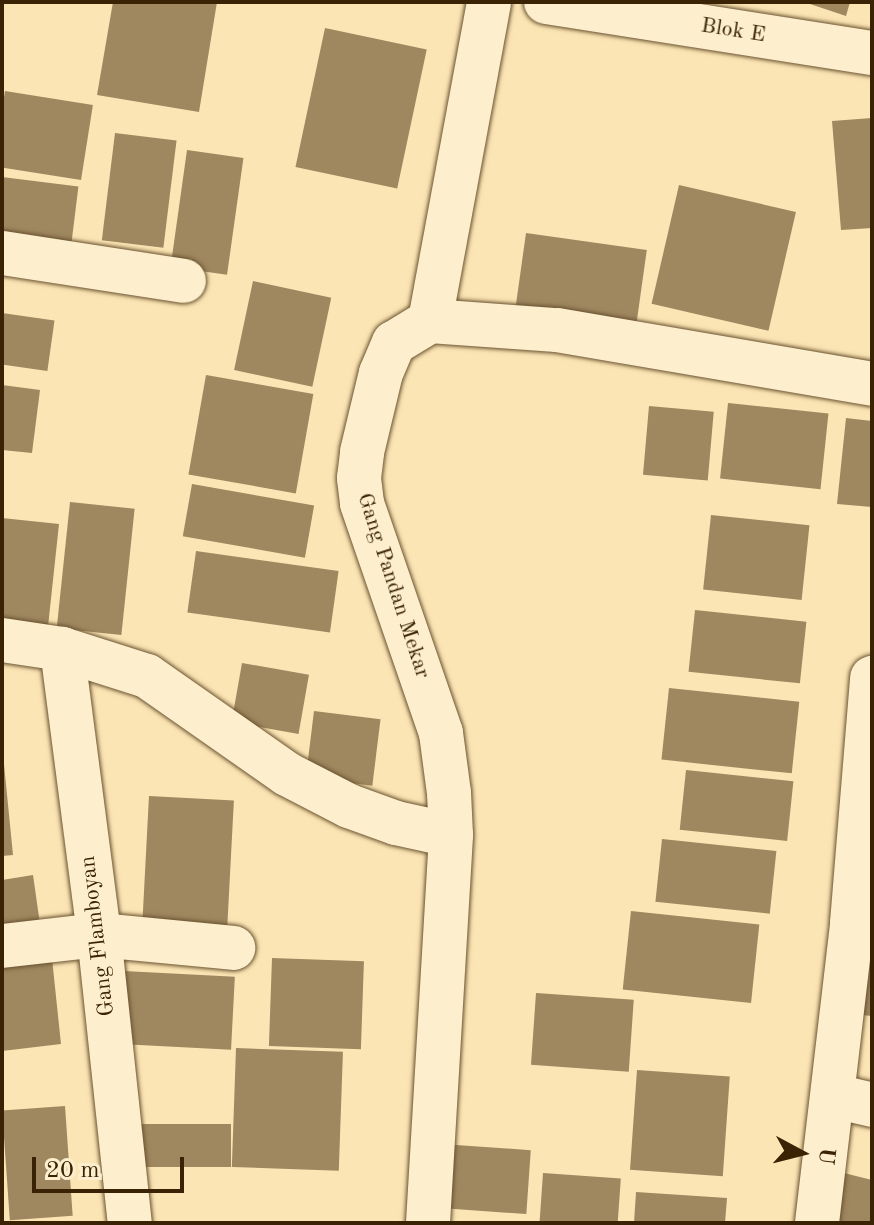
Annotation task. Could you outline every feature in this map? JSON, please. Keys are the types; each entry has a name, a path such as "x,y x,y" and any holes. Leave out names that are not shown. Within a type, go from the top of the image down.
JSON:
{"street":[{"path":"489,2 430,321 557,330 872,384"},
{"name":"Blok E","path":"546,2 872,53"},
{"path":"2,253 184,281"},
{"name":"Gang Pandan Mekar","path":"428,1223 451,835 441,733 362,503 359,478 381,373 394,343 430,321"},
{"path":"2,640 62,649 147,676 287,774 349,806 396,823 451,835"},
{"name":"Gang Flamboyan","path":"62,649 99,935 130,1223"},
{"path":"817,1223 853,1101 872,678"},
{"path":"2,946 99,935 233,948"}],"building":[{"path":"113,2 217,2 199,112 97,95"},
{"path":"804,2 850,2 846,16"},
{"path":"325,28 427,50 397,189 295,167"},
{"path":"5,91 93,105 81,180 2,167"},
{"path":"872,118 872,228 841,230 832,121"},
{"path":"115,133 177,141 163,248 102,240"},
{"path":"187,150 243,158 227,275 171,267"},
{"path":"2,177 78,186 71,244 2,235"},
{"path":"679,185 796,212 768,331 652,304"},
{"path":"526,233 647,250 636,326 515,309"},
{"path":"253,281 331,298 312,387 234,370"},
{"path":"2,313 54,320 47,371 2,365"},
{"path":"206,375 313,394 296,493 188,474"},
{"path":"2,385 40,390 32,453 2,450"},
{"path":"728,403 828,414 821,489 720,479"},
{"path":"649,406 714,412 708,480 643,475"},
{"path":"846,418 872,421 872,507 837,504"},
{"path":"192,484 314,506 305,558 183,536"},
{"path":"70,502 135,509 121,635 57,628"},
{"path":"711,515 809,525 802,600 703,590"},
{"path":"2,518 59,524 47,636 2,631"},
{"path":"196,551 339,571 330,632 187,612"},
{"path":"695,610 806,622 800,683 689,672"},
{"path":"242,663 309,675 299,734 232,722"},
{"path":"669,688 799,702 792,773 661,760"},
{"path":"314,711 381,719 372,786 306,778"},
{"path":"2,744 13,855 2,856"},
{"path":"686,770 793,781 787,841 680,830"},
{"path":"149,796 234,800 227,925 142,921"},
{"path":"662,839 776,851 770,914 655,902"},
{"path":"33,875 41,931 2,937 2,880"},
{"path":"631,911 759,924 751,1003 623,990"},
{"path":"869,947 872,948 872,1016 861,1015"},
{"path":"51,949 61,1044 2,1051 2,955"},
{"path":"272,958 364,961 361,1049 269,1046"},
{"path":"124,971 235,977 231,1050 120,1044"},
{"path":"536,993 634,1000 629,1072 531,1065"},
{"path":"236,1048 343,1052 339,1171 232,1167"},
{"path":"637,1070 730,1076 723,1176 630,1170"},
{"path":"65,1106 73,1216 10,1220 2,1110"},
{"path":"139,1124 231,1124 231,1167 139,1167"},
{"path":"442,1144 531,1150 526,1214 438,1208"},
{"path":"836,1171 872,1180 872,1223 823,1223"},
{"path":"543,1173 621,1178 618,1223 540,1223"},
{"path":"636,1192 727,1198 725,1223 634,1223"}]}
